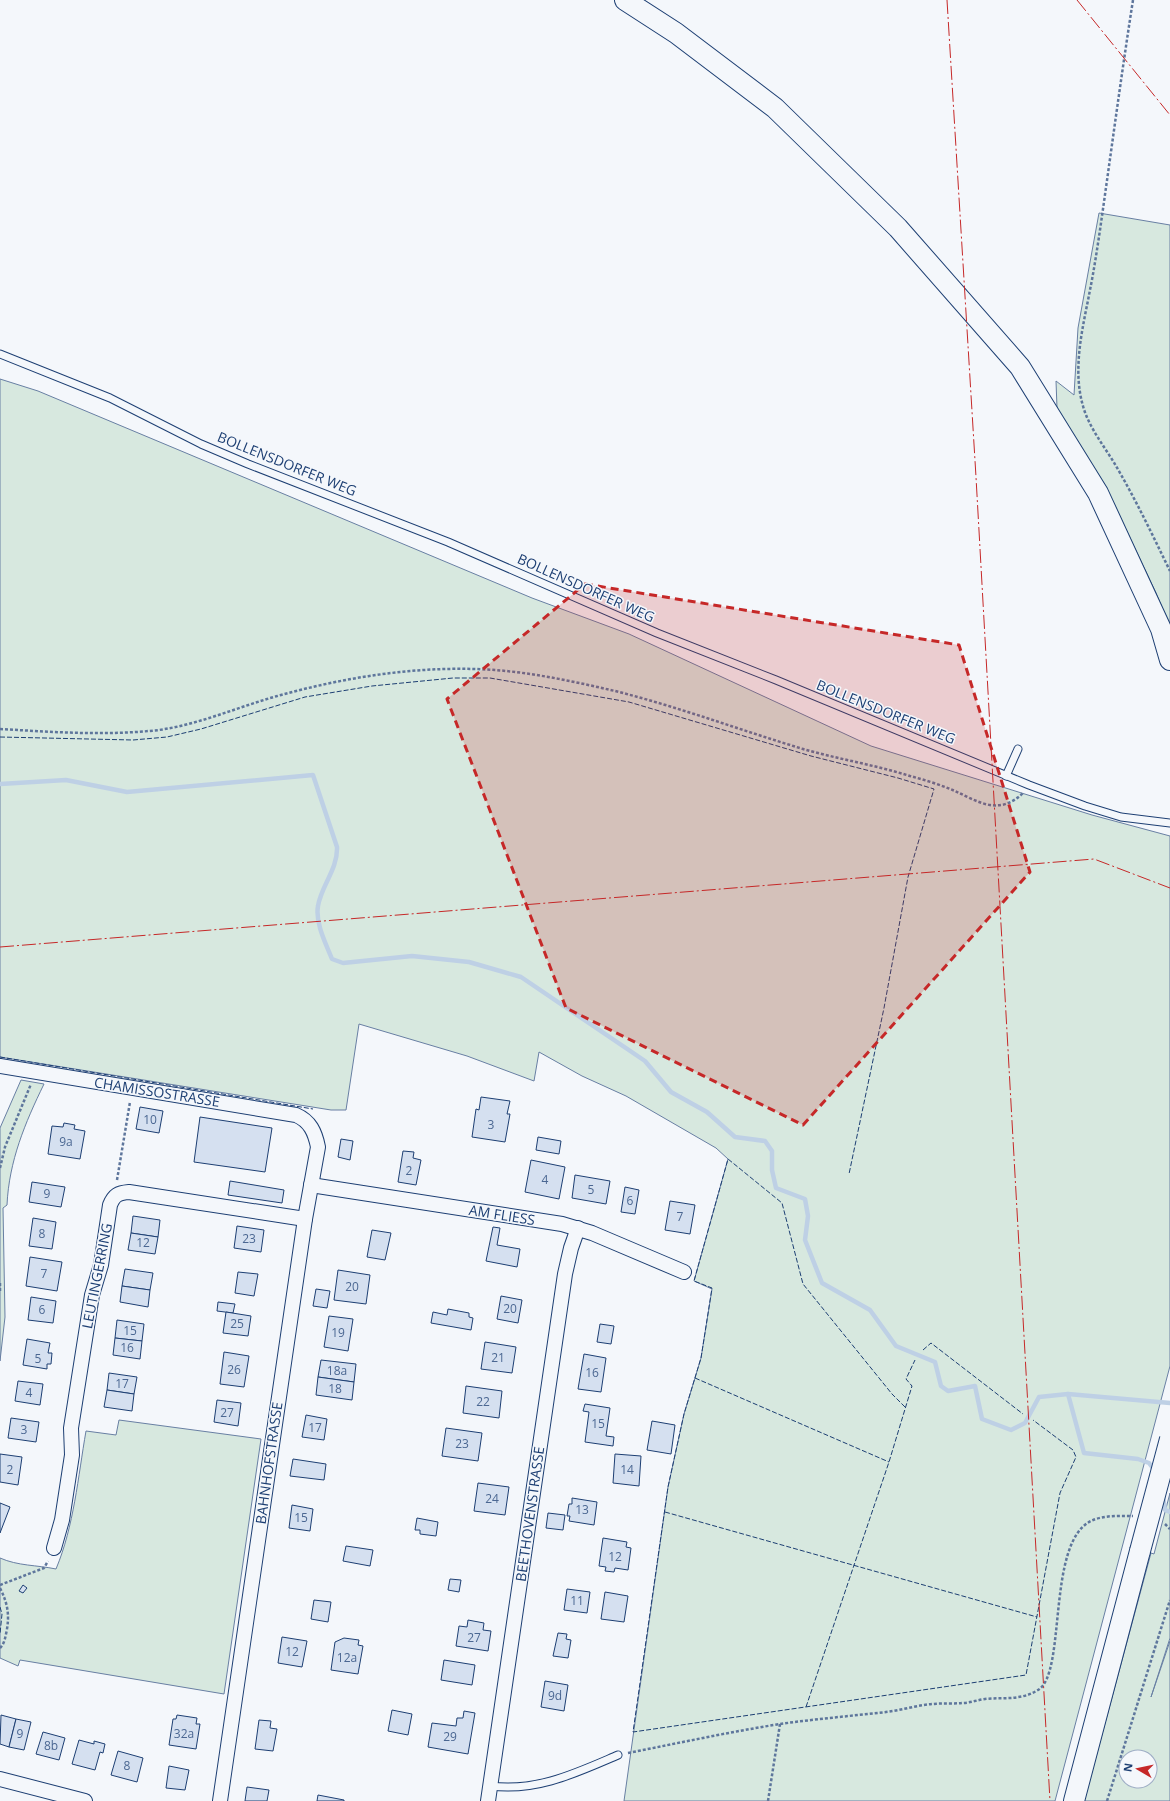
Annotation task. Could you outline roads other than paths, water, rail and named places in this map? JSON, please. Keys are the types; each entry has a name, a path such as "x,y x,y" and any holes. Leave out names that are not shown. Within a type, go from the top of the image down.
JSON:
{"main road":[{"path":"625,0 676,33 775,108 898,228 1020,367 1098,493 1161,629 1170,660"},
{"path":"1074,1801 1170,1439"}],"street":[{"name":"CHAMISSOSTRASSE","path":"0,1066 296,1115 304,1118 310,1125"},
{"name":"BAHNHOFSTRASSE","path":"220,1801 305,1219 318,1147 310,1125"},
{"name":"AM FLIESS","path":"311,1185 578,1228 684,1272"},
{"name":"LEUTINGERRING","path":"54,1548 62,1520 72,1455 71,1428 92,1295 101,1265 110,1205 113,1198 117,1194 129,1192 305,1219"},
{"name":"BEETHOVENSTRASSE","path":"488,1801 565,1274 571,1248 578,1228"},
{"path":"0,1779 85,1801"}],"lane":[{"name":"BOLLENSDORFER WEG","path":"0,354 110,398 201,444 248,464 448,542 657,634 776,680 1006,776 1085,806 1121,817 1170,823"},
{"path":"1006,776 1018,749"},
{"path":"490,1786 506,1788 537,1786 560,1780 618,1756"}],"waterway":[{"path":"0,784 66,780 127,792 313,775 337,847 335,863 322,891 317,913 322,933 332,959 343,963 412,956 469,962 521,977 645,1061 671,1092 707,1112 735,1137 765,1141 772,1151 772,1170 776,1188 805,1199 808,1216 805,1240 822,1283 870,1310 896,1346 935,1362 941,1386 948,1391 975,1386 982,1419 1011,1430 1025,1423 1039,1397 1068,1394 1084,1453 1138,1459 1149,1463 1155,1471"},
{"path":"1068,1394 1170,1403"},
{"path":"1163,1496 1165,1510 1170,1512"}]}
